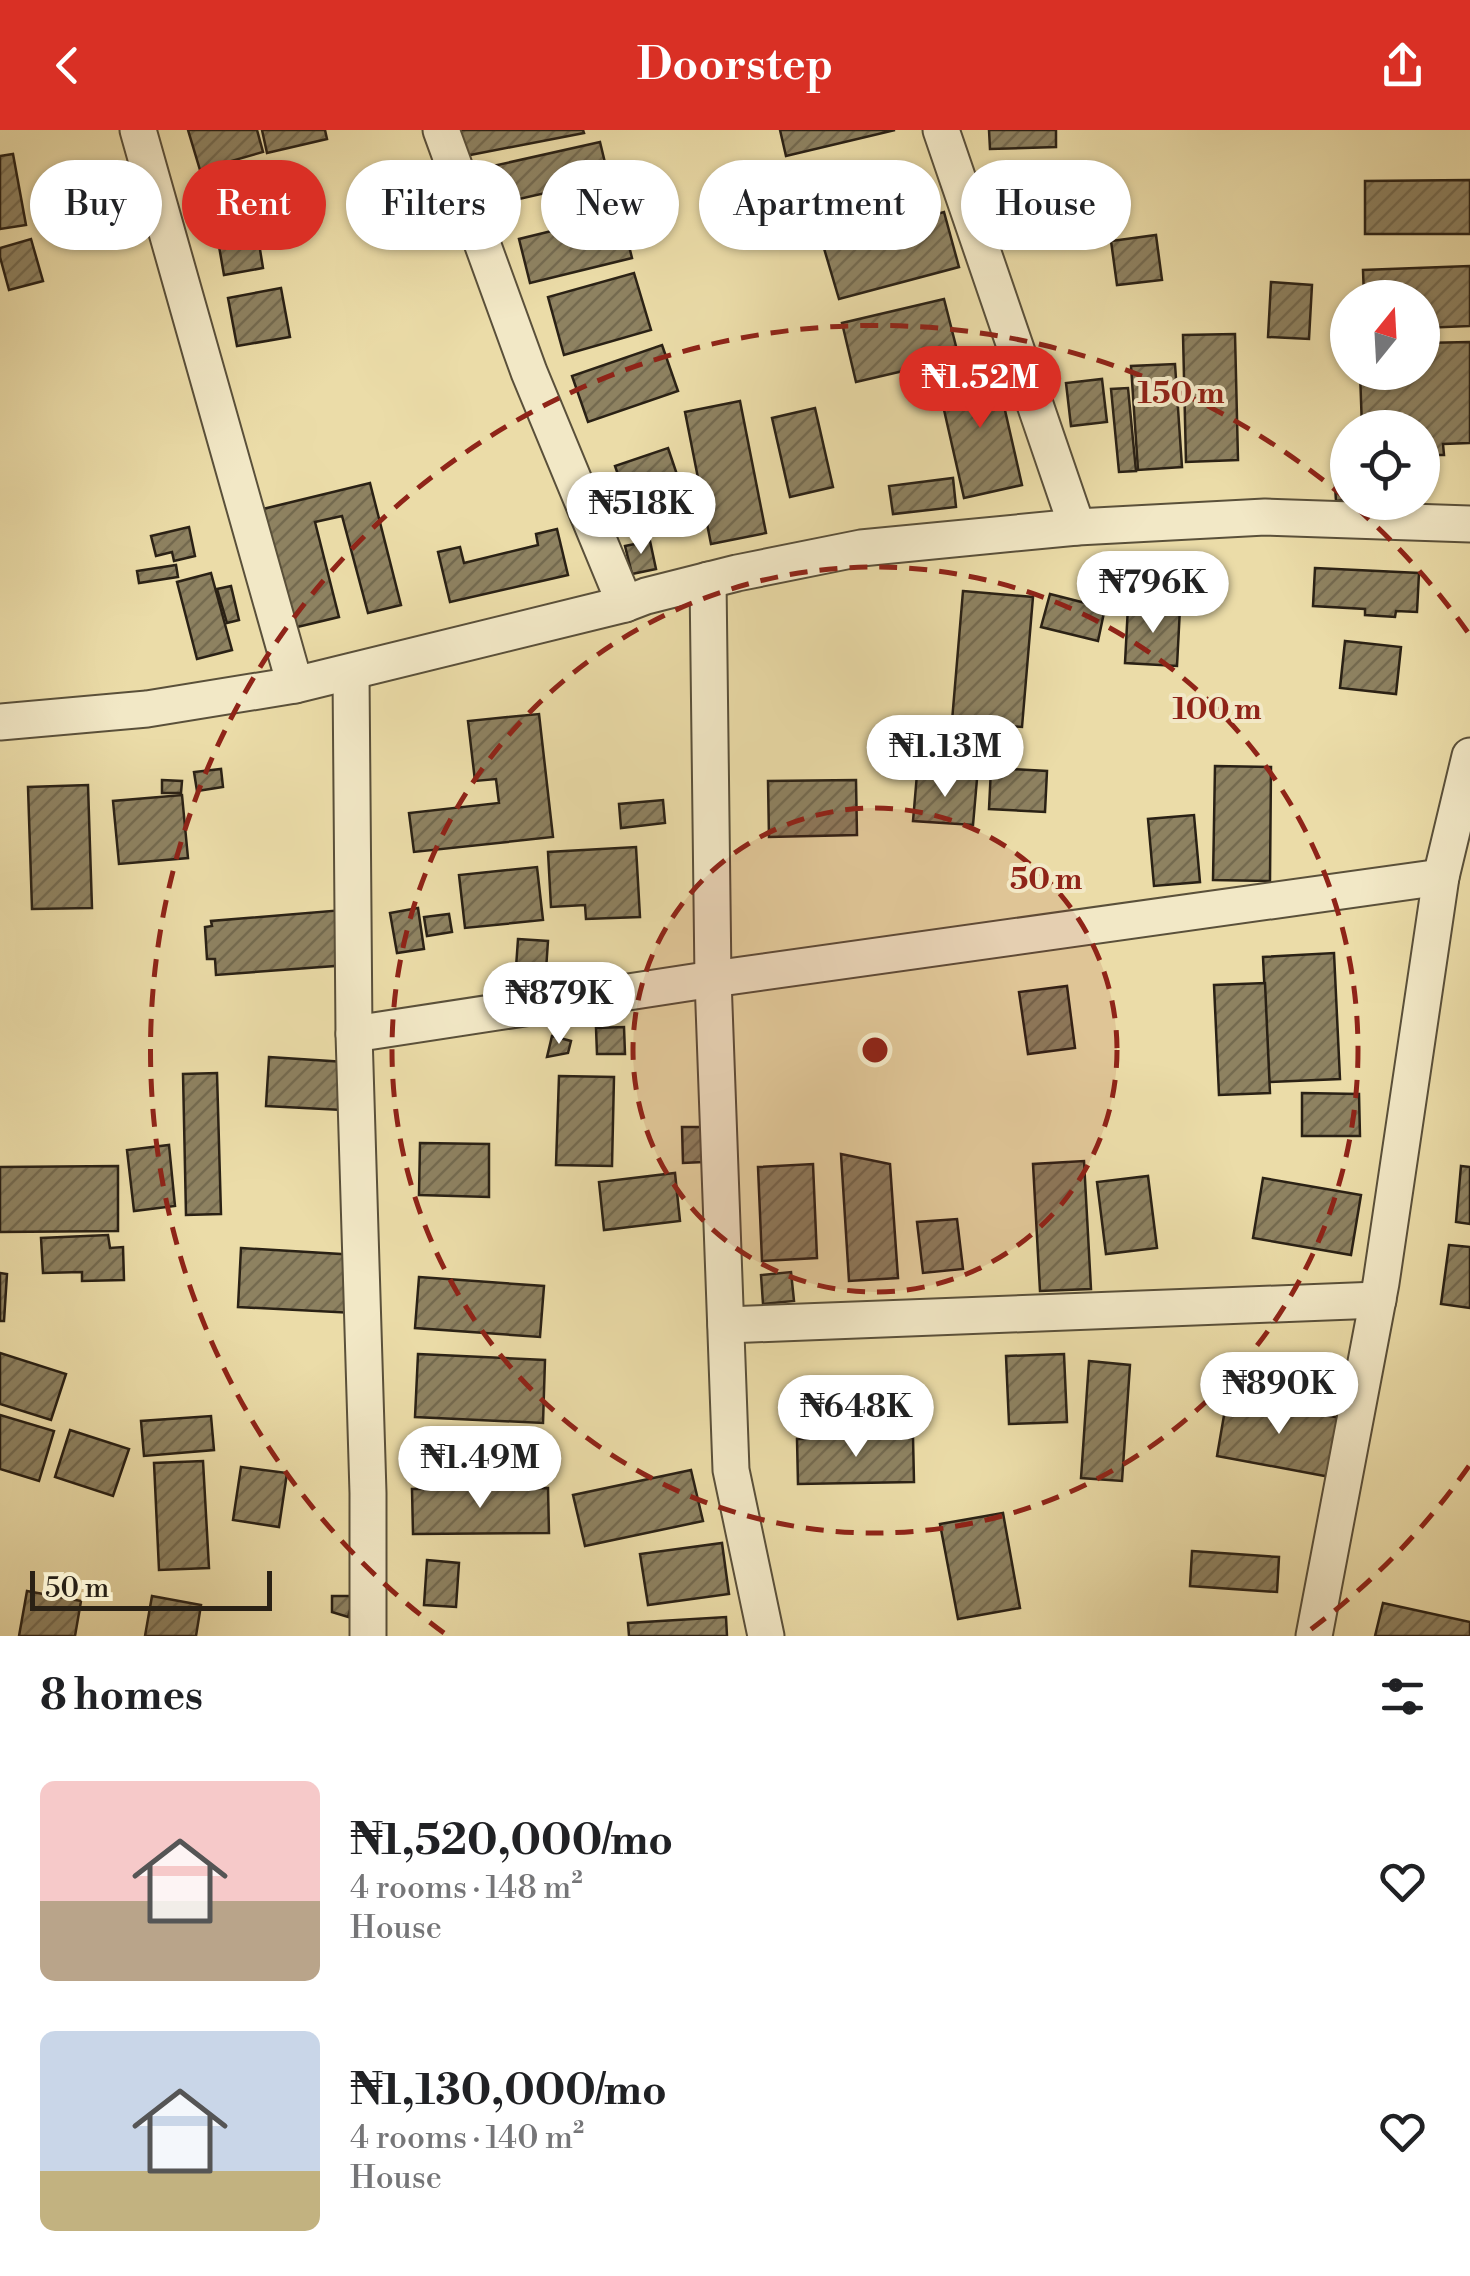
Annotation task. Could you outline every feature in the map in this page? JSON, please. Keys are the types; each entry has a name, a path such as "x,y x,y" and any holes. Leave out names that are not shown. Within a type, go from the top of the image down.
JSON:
{"street":[{"path":"138,130 295,686"},
{"path":"441,130 528,372 625,604"},
{"path":"941,130 1077,527"},
{"path":"0,722 148,709 295,686 708,580 861,548 1077,527 1266,517 1470,524"},
{"path":"708,580 713,979 732,1470 766,1636"},
{"path":"352,673 354,1034 368,1493 368,1636"},
{"path":"1314,1636 1378,1300 1441,877 1470,756"},
{"path":"354,1034 713,979 1441,877"},
{"path":"726,1326 1378,1300"}],"building":[{"path":"188,130 257,130 263,152 235,160 197,160"},
{"path":"262,130 325,130 327,139 267,153"},
{"path":"459,130 583,130 584,133 465,156"},
{"path":"780,130 895,130 786,156"},
{"path":"989,130 1056,130 1056,147 990,149"},
{"path":"600,142 604,160 541,160 541,194 521,199 520,160"},
{"path":"13,154 26,225 0,229 0,156"},
{"path":"1470,180 1470,234 1365,234 1365,181"},
{"path":"944,212 959,267 839,299 824,250 941,250"},
{"path":"541,234 541,250 630,250 632,258 530,283 521,239"},
{"path":"1156,235 1162,280 1117,285 1112,250 1131,250 1131,238"},
{"path":"30,239 30,250 34,250 43,281 9,290 0,248"},
{"path":"220,250 260,250 263,268 224,275"},
{"path":"1470,266 1470,326 1440,327 1440,280 1363,280 1363,270"},
{"path":"634,273 651,330 564,355 548,297"},
{"path":"1271,282 1312,285 1309,339 1268,337"},
{"path":"281,288 290,337 237,346 228,298"},
{"path":"944,299 959,358 856,382 842,323"},
{"path":"1235,334 1238,460 1186,462 1183,335"},
{"path":"1470,342 1470,443 1443,444 1444,455 1440,455 1440,410 1361,410 1361,390 1440,390 1440,343"},
{"path":"662,345 678,391 588,422 572,376"},
{"path":"994,362 1022,485 964,498 942,401 947,400 941,374"},
{"path":"1175,364 1182,467 1138,470 1131,366"},
{"path":"1102,379 1107,422 1071,426 1066,383"},
{"path":"1128,388 1136,471 1119,472 1111,389"},
{"path":"740,401 766,533 711,544 685,412"},
{"path":"815,408 833,487 790,497 772,418"},
{"path":"668,448 691,516 639,535 615,466"},
{"path":"953,478 956,507 893,514 889,486"},
{"path":"370,483 401,605 368,613 342,516 315,522 339,617 289,629 259,510"},
{"path":"189,527 195,556 174,561 172,552 156,556 151,536"},
{"path":"557,529 568,575 450,602 438,552 460,547 464,563 538,545 536,534"},
{"path":"650,541 656,569 632,574 625,546"},
{"path":"176,565 178,577 139,583 137,571"},
{"path":"1315,568 1419,573 1417,612 1396,611 1395,617 1365,615 1365,609 1313,606"},
{"path":"211,573 232,650 197,659 177,582"},
{"path":"231,586 239,620 227,623 217,589"},
{"path":"963,591 1033,597 1022,727 952,721"},
{"path":"1050,594 1105,608 1098,641 1041,627"},
{"path":"1128,606 1180,608 1177,666 1125,663"},
{"path":"1345,641 1401,647 1396,694 1340,688"},
{"path":"539,714 553,837 414,852 409,813 499,803 496,779 475,781 468,721"},
{"path":"1215,766 1271,767 1270,881 1213,880"},
{"path":"991,768 1047,771 1045,812 989,809"},
{"path":"221,769 223,787 197,791 194,772"},
{"path":"917,774 977,779 973,825 913,821"},
{"path":"162,780 182,781 181,793 162,793"},
{"path":"856,780 857,835 769,837 768,781"},
{"path":"88,785 92,908 32,909 28,787"},
{"path":"182,795 188,858 119,864 113,801"},
{"path":"663,800 665,823 621,828 619,804"},
{"path":"1194,815 1200,882 1154,886 1148,819"},
{"path":"636,847 640,917 586,919 585,905 551,907 548,852"},
{"path":"537,867 543,920 465,928 459,875"},
{"path":"418,908 424,949 397,953 390,913"},
{"path":"343,910 348,965 216,975 215,959 207,959 205,927 212,926 211,921"},
{"path":"449,914 452,932 427,936 424,917"},
{"path":"518,939 548,941 545,985 515,982"},
{"path":"1334,953 1340,1079 1269,1082 1263,957"},
{"path":"1265,983 1270,1093 1219,1095 1214,985"},
{"path":"1067,986 1075,1048 1028,1054 1019,992"},
{"path":"624,1027 625,1054 597,1054 596,1028"},
{"path":"552,1036 571,1041 568,1053 547,1057"},
{"path":"269,1057 345,1062 342,1110 266,1106"},
{"path":"217,1073 221,1214 186,1215 183,1074"},
{"path":"559,1076 614,1077 612,1166 556,1165"},
{"path":"1302,1093 1359,1094 1360,1136 1302,1136"},
{"path":"682,1127 703,1127 703,1162 683,1163"},
{"path":"420,1143 489,1144 489,1197 419,1195"},
{"path":"169,1145 175,1206 134,1211 127,1150"},
{"path":"841,1154 890,1164 898,1278 849,1281"},
{"path":"1084,1161 1091,1289 1040,1291 1033,1164"},
{"path":"813,1164 817,1258 762,1261 758,1167"},
{"path":"118,1166 118,1231 0,1232 0,1167"},
{"path":"1461,1166 1470,1167 1470,1224 1456,1222"},
{"path":"675,1173 680,1221 604,1230 599,1182"},
{"path":"1148,1176 1157,1248 1106,1254 1097,1182"},
{"path":"1263,1178 1361,1195 1351,1255 1253,1238"},
{"path":"957,1219 963,1269 923,1273 917,1222"},
{"path":"108,1235 110,1248 123,1247 124,1280 82,1281 82,1272 43,1273 41,1238"},
{"path":"1449,1245 1470,1247 1470,1308 1441,1304"},
{"path":"241,1248 357,1255 354,1313 238,1307"},
{"path":"791,1272 794,1301 763,1304 761,1275"},
{"path":"0,1273 7,1274 4,1321 0,1321"},
{"path":"419,1277 544,1286 540,1337 415,1328"},
{"path":"0,1353 66,1374 51,1420 0,1404"},
{"path":"418,1354 545,1360 543,1423 415,1417"},
{"path":"1064,1354 1067,1422 1009,1424 1006,1356"},
{"path":"1089,1361 1130,1365 1122,1481 1081,1478"},
{"path":"1227,1398 1341,1418 1330,1477 1217,1456"},
{"path":"0,1415 54,1431 39,1481 0,1469"},
{"path":"211,1416 214,1450 144,1456 141,1421"},
{"path":"70,1430 129,1449 113,1496 55,1477"},
{"path":"913,1437 914,1482 798,1484 797,1439"},
{"path":"203,1461 209,1568 159,1570 154,1463"},
{"path":"241,1467 287,1473 279,1527 233,1520"},
{"path":"691,1470 703,1521 585,1546 573,1495"},
{"path":"548,1488 549,1533 413,1534 412,1489"},
{"path":"1003,1513 1020,1608 958,1619 940,1524"},
{"path":"722,1543 729,1594 648,1605 640,1554"},
{"path":"1192,1551 1279,1557 1277,1592 1190,1586"},
{"path":"427,1560 459,1563 456,1607 424,1605"},
{"path":"27,1591 81,1601 75,1636 19,1636"},
{"path":"152,1596 201,1605 196,1636 145,1636"},
{"path":"332,1596 354,1596 348,1617 332,1612"},
{"path":"1383,1603 1470,1622 1470,1636 1375,1636"},
{"path":"726,1617 727,1636 629,1636 628,1623"}]}
